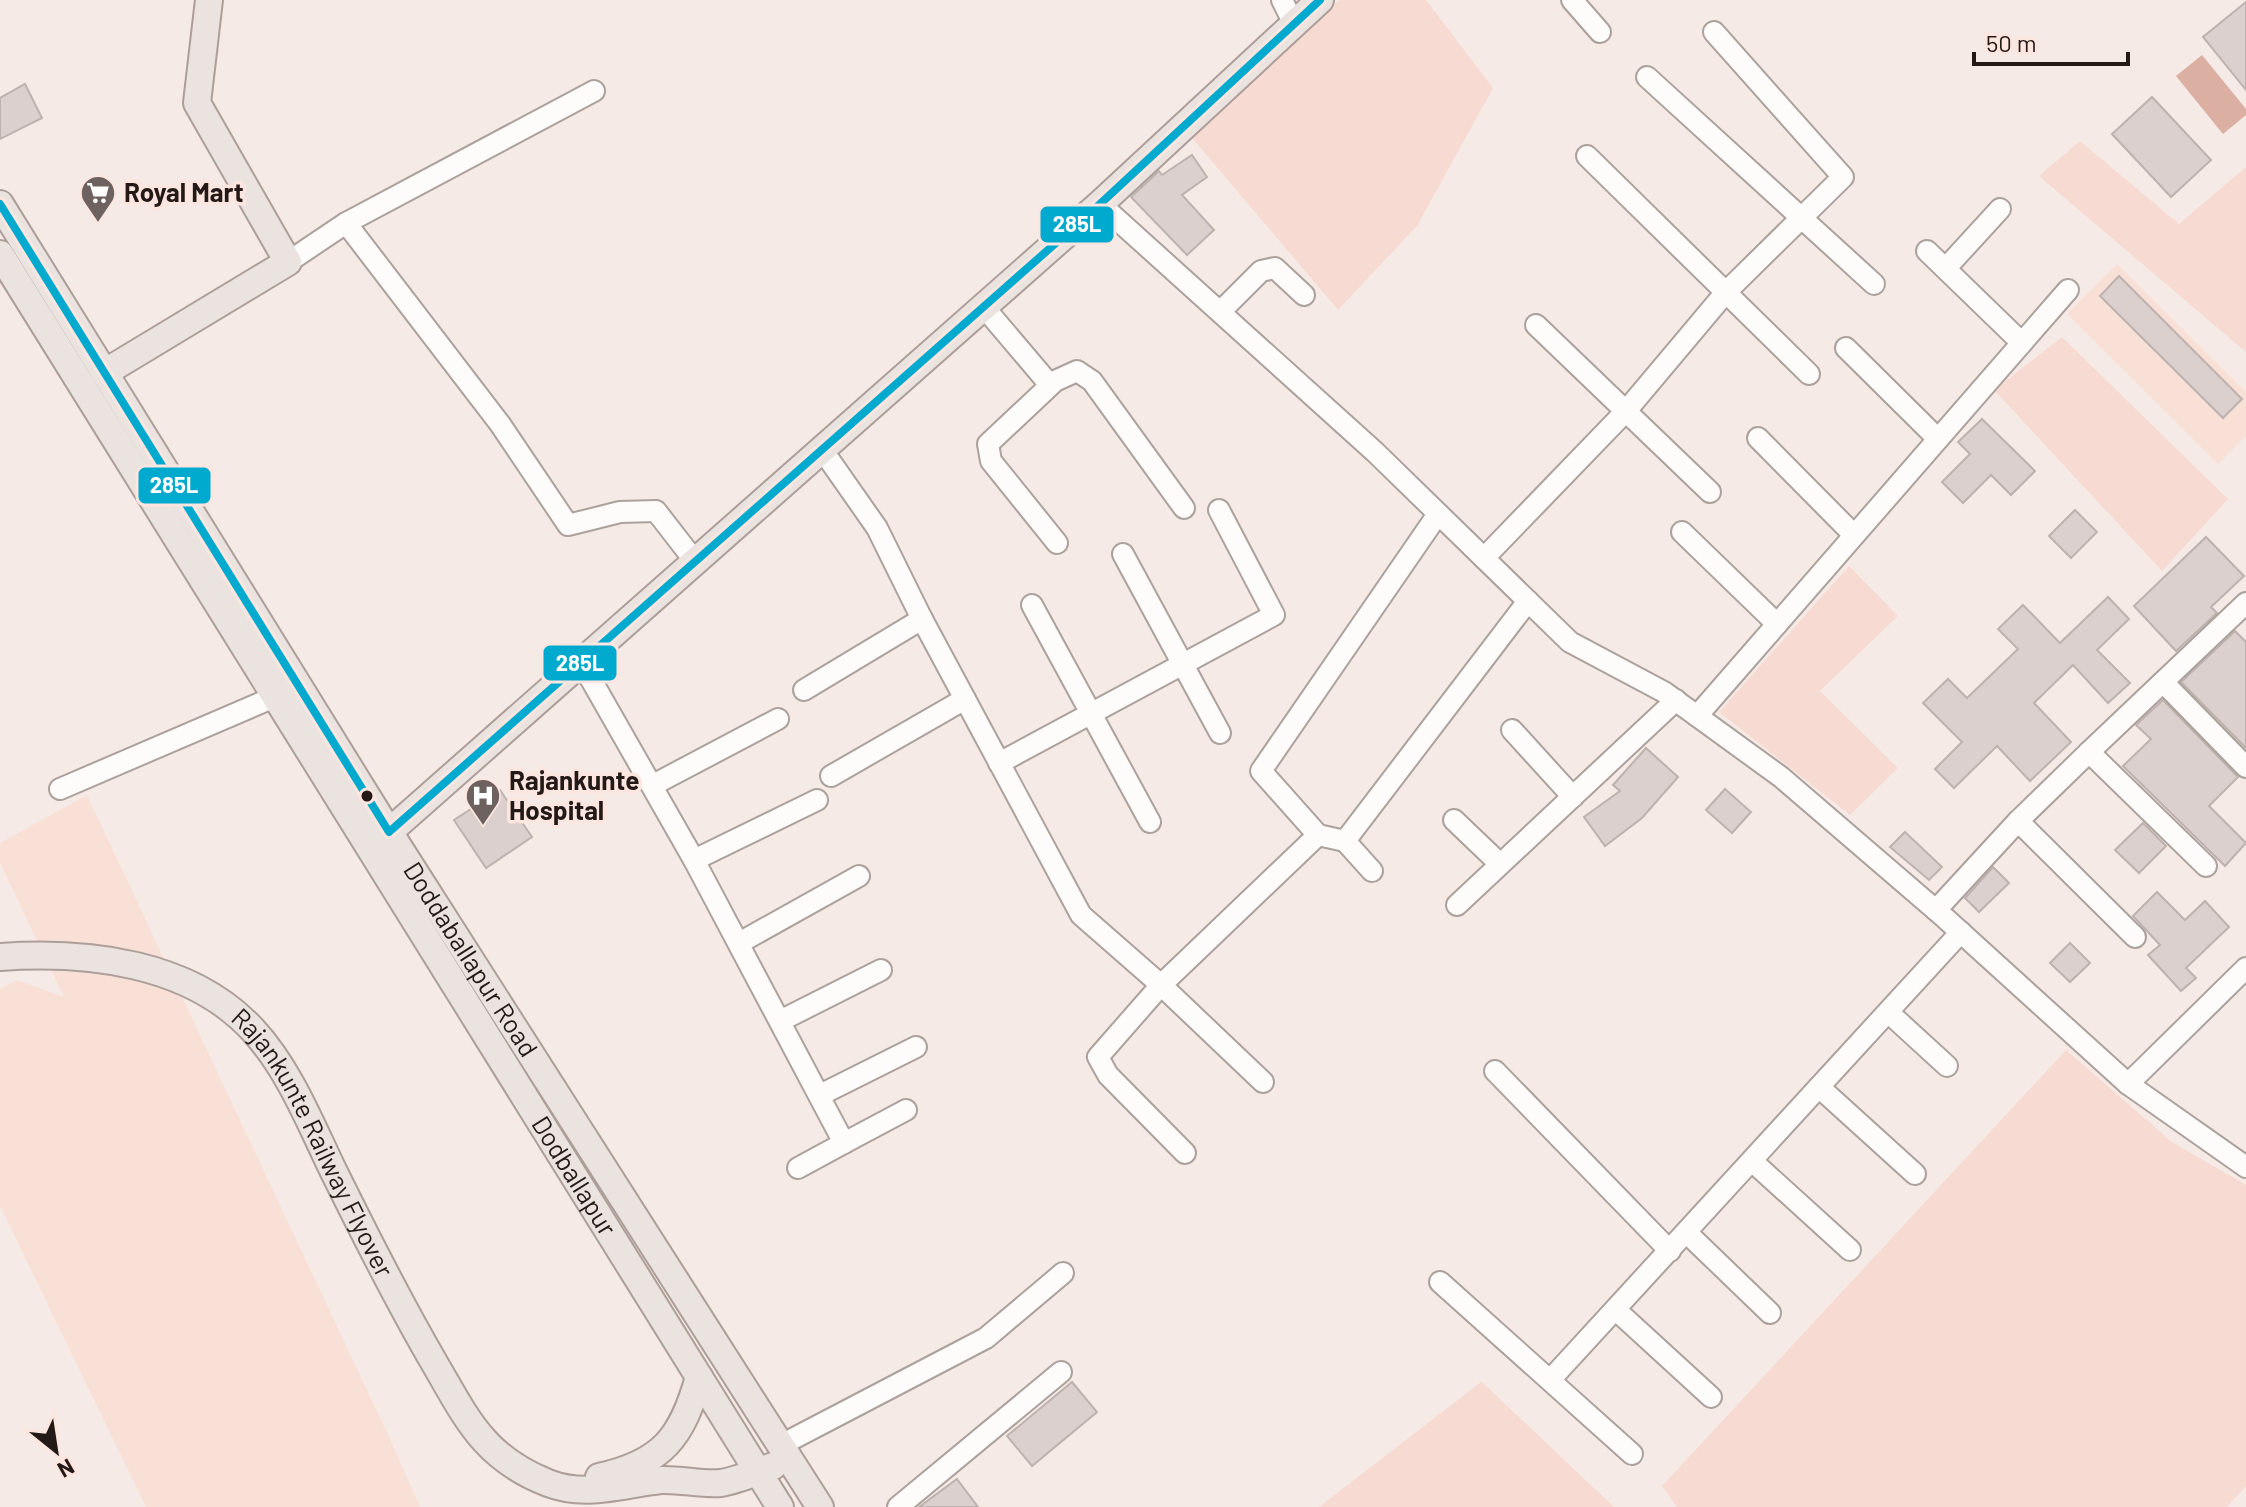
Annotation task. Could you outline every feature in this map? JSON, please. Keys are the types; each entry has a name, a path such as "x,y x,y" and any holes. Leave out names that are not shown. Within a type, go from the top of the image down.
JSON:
{"main road":[{"path":"94,380 288,262 197,103 209,0"},
{"path":"365,845 389,832 1100,204 1320,0"},
{"name":"Doddaballapur Road","path":"0,204 94,380 288,691 389,832 820,1507"},
{"name":"Doddaballapur Road","path":"0,254 94,380"},
{"name":"Doddaballapur Road","path":"288,691 365,845"},
{"name":"Dodballapur","path":"365,845 780,1507"},
{"name":"Rajankunte Railway Flyover","path":"0,957 52,954 152,969 181,979 234,1013 252,1029 283,1070 400,1303 473,1430 501,1459 549,1484 595,1490 664,1480 721,1483 757,1472 786,1452"},
{"path":"699,1377 728,1359"},
{"name":"Rajankunte Railway Flyover","path":"529,1473 571,1480 593,1478 614,1474 651,1457 679,1433 699,1377"}],"street":[{"path":"1282,0 1294,24"},
{"path":"1572,0 1600,32"},
{"path":"1484,558 1626,411 1726,292 1803,220 1843,177 1714,32"},
{"path":"1647,77 1874,284"},
{"path":"288,262 346,223 594,91"},
{"path":"1587,156 1809,374"},
{"path":"1100,204 1221,311 1570,642 1676,700 1781,777 1961,932 2128,1084 2246,1167"},
{"path":"1946,268 2000,209"},
{"path":"346,223 500,424 568,525 620,512 656,511 694,560"},
{"path":"1927,251 2022,343"},
{"path":"1221,311 1261,271 1275,268 1304,295"},
{"path":"1697,716 2068,290"},
{"path":"983,306 1050,385"},
{"path":"1536,325 1710,492"},
{"path":"1846,348 1938,439"},
{"path":"1057,543 987,452 994,436 1050,385 1077,371 1092,381 1184,508"},
{"path":"1758,438 1854,535"},
{"path":"821,448 877,528 922,619 1081,915 1161,985 1263,1082"},
{"path":"999,763 1274,615 1219,510"},
{"path":"1372,871 1345,841 1318,835 1261,771 1438,514"},
{"path":"1682,532 1777,624"},
{"path":"1123,554 1220,733"},
{"path":"1345,841 1528,601"},
{"path":"1032,605 1150,822"},
{"path":"1936,910 2018,821 2089,752 2243,613"},
{"path":"804,690 922,619"},
{"path":"581,662 653,785 844,1143"},
{"path":"2163,682 2246,767"},
{"path":"60,789 288,691"},
{"path":"831,776 965,699"},
{"path":"1457,905 1676,700"},
{"path":"653,785 778,719"},
{"path":"1512,730 1573,797"},
{"path":"2089,752 2206,866"},
{"path":"694,860 817,800"},
{"path":"1454,820 1500,864"},
{"path":"2018,821 2135,937"},
{"path":"1185,1153 1108,1075 1098,1057 1161,985 1318,835"},
{"path":"739,943 859,876"},
{"path":"1551,1379 1961,932"},
{"path":"2128,1084 2246,968"},
{"path":"780,1021 881,970"},
{"path":"1888,1012 1947,1066"},
{"path":"820,1095 916,1047"},
{"path":"1495,1071 1670,1251"},
{"path":"1819,1087 1915,1174"},
{"path":"798,1168 906,1110"},
{"path":"1752,1161 1850,1250"},
{"path":"1687,1233 1770,1313"},
{"path":"786,1452 986,1338 1063,1273"},
{"path":"1440,1282 1632,1454"},
{"path":"1616,1310 1711,1397"},
{"path":"898,1507 1061,1372"}],"shaded area":[{"path":"1339,0 1426,0 1493,88 1417,226 1338,310 1187,132"},
{"path":"2202,55 2246,109 2246,115 2223,134 2176,76"},
{"path":"2080,141 2179,224 2246,167 2246,352 2039,176"},
{"path":"2117,264 2246,392 2246,436 2218,464 2067,314"},
{"path":"2062,337 2228,499 2162,571 1994,390"},
{"path":"1849,566 1898,616 1820,691 1898,768 1850,815 1719,712"},
{"path":"87,795 420,1507 146,1507 0,1206 0,989 17,980 64,997 0,863 0,843"},
{"path":"2066,1050 2172,1142 2246,1185 2246,1486 2227,1507 1677,1507 1662,1486"},
{"path":"1481,1382 1614,1507 1319,1507"}],"building":[{"path":"2246,2 2246,90 2203,37"},
{"path":"25,84 42,118 0,139 0,98"},
{"path":"2152,97 2211,160 2171,197 2112,134"},
{"path":"1192,155 1207,177 1182,195 1214,230 1187,255 1131,197 1159,171 1162,175"},
{"path":"2119,276 2242,399 2223,418 2100,296"},
{"path":"1982,419 2035,471 2011,495 1991,475 1963,503 1942,482 1970,454 1958,442"},
{"path":"2075,510 2097,532 2071,558 2049,536"},
{"path":"2206,537 2244,576 2211,607 2217,613 2176,651 2134,606"},
{"path":"2108,597 2129,619 2097,650 2130,683 2108,703 2073,665 2034,703 2071,742 2030,781 1997,746 1954,788 1935,769 1962,742 1923,703 1948,679 1967,698 2018,649 1998,629 2023,605 2060,643"},
{"path":"2235,631 2246,642 2246,748 2181,682"},
{"path":"2163,700 2238,777 2209,806 2246,843 2225,866 2123,766 2151,739 2136,725"},
{"path":"1646,748 1678,777 1642,818 1605,846 1584,817 1620,791 1613,785"},
{"path":"1725,789 1751,812 1732,833 1706,810"},
{"path":"500,790 532,837 486,868 454,820"},
{"path":"2143,823 2166,846 2139,873 2115,850"},
{"path":"1905,832 1942,867 1929,880 1890,847"},
{"path":"1993,867 2009,883 1979,912 1965,898"},
{"path":"2157,892 2185,920 2205,901 2229,927 2186,968 2196,978 2181,991 2148,955 2160,945 2133,916"},
{"path":"2070,943 2090,963 2070,982 2050,963"},
{"path":"1072,1382 1097,1412 1032,1466 1007,1436"},
{"path":"957,1479 978,1507 919,1507"}],"transit line":[{"name":"285L","path":"0,204 389,832 1100,204 1320,0"}],"place":[{"name":"Royal Mart","path":"98,224"},
{"name":"Rajankunte Hospital","path":"483,827"}]}
